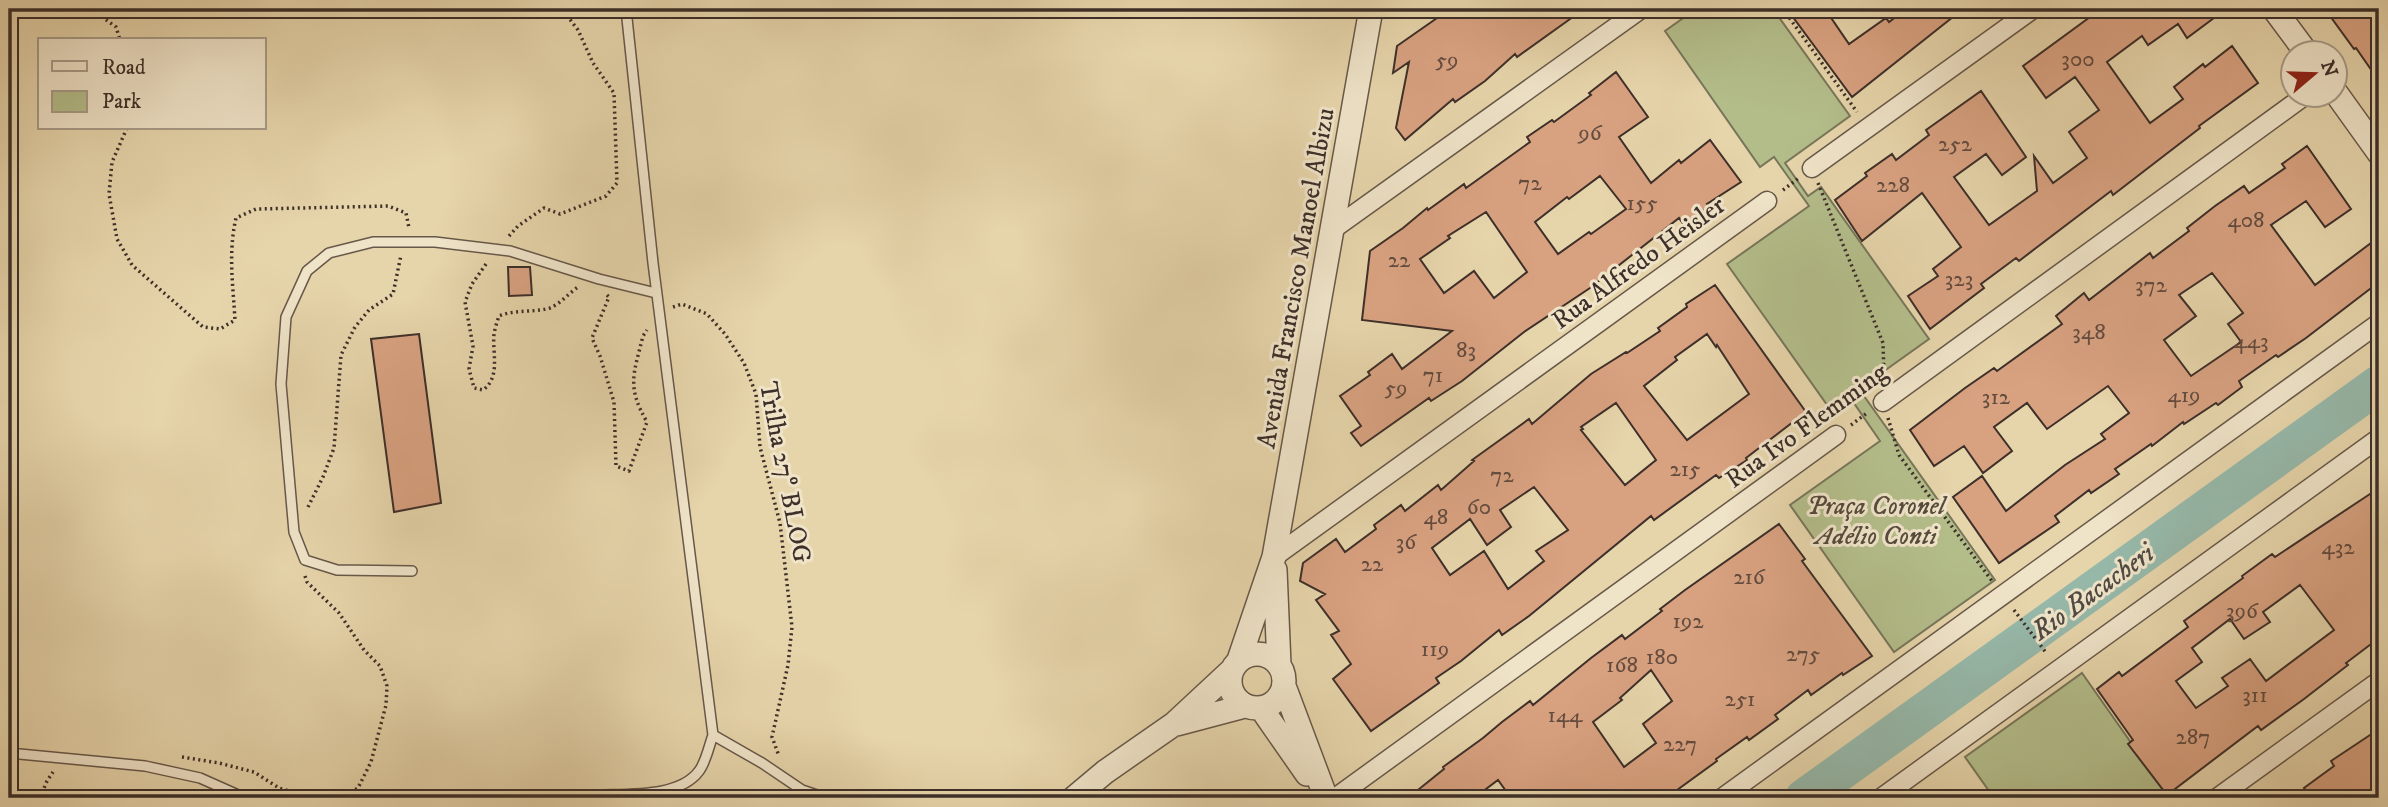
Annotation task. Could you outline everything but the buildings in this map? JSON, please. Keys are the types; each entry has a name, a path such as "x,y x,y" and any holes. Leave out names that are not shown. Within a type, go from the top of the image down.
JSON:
{"street":[{"name":"Avenida Francisco Manoel Albizu","path":"1235,665 1275,557 1371,9"},
{"path":"1332,230 1640,9"},
{"path":"1812,168 2033,9"},
{"path":"2274,9 2296,38"},
{"name":"Rua Ivo Flemming","path":"1883,402 2288,108"},
{"path":"2347,108 2379,153"},
{"name":"Rua Alfredo Heisler","path":"1275,557 1767,201"},
{"path":"1722,798 2008,602 2379,323"},
{"name":"Rua Ivo Flemming","path":"1335,798 1836,435"},
{"path":"1881,798 2379,438"},
{"name":"Avenida Francisco Manoel Albizu","path":"1275,557 1281,675 1325,798"},
{"path":"1074,798 1105,772 1174,724 1235,665 1255,653 1264,654 1281,675 1276,701 1174,724"},
{"path":"1235,665 1230,687 1238,701 1253,707"},
{"path":"2217,798 2379,681"},
{"name":"Avenida Francisco Manoel Albizu","path":"1253,707 1325,798"}],"lane":[{"path":"568,798 580,795 648,794 682,785 699,771 713,735 656,293 625,9"},
{"path":"412,571 337,570 305,560 294,532 282,397 286,317 307,271 329,253 373,242 435,242 510,251 599,279 656,293"},
{"path":"713,735 802,790 826,798"},
{"path":"9,753 145,766 200,778 245,798"}],"path":[{"path":"94,9 116,27 119,38"},
{"path":"562,9 578,30 593,63 614,93 617,183 606,196 560,214 544,208 519,226 497,249 471,284 465,302 473,346 470,369 474,388 483,390 490,385 495,368 494,335 499,316 512,310 528,311 552,307 575,289 599,279 608,297 592,338 614,402 616,466 629,471 647,422 637,405 632,381 643,336 659,313"},
{"path":"1783,9 1868,128"},
{"path":"1812,168 1883,344 1883,402 1899,456 2050,660"},
{"name":"Rua Alfredo Heisler","path":"1767,201 1812,168"},
{"name":"Trilha 27º BLOG","path":"659,313 682,304 707,314 725,334 744,363 756,394 760,447 780,523 792,627 788,665 772,737 782,765 802,790"},
{"name":"Rua Ivo Flemming","path":"1836,435 1883,402"},
{"path":"178,757 254,772 279,788 312,798"},
{"path":"40,798 55,769 79,759"}],"green space":[{"name":"Praça Coronel Adélio Conti","path":"1696,9 1773,9 1850,116 1785,163 1808,196 1821,187 1929,339 1859,389 1995,580 1894,652 1790,505 1880,441 1849,396 1830,409 1727,264 1809,206 1774,157 1760,167 1665,31"},
{"path":"2082,673 2170,798 1994,798 1965,757"}],"waterway":[{"name":"Rio Bacacheri","path":"1804,798 2379,384"}]}
